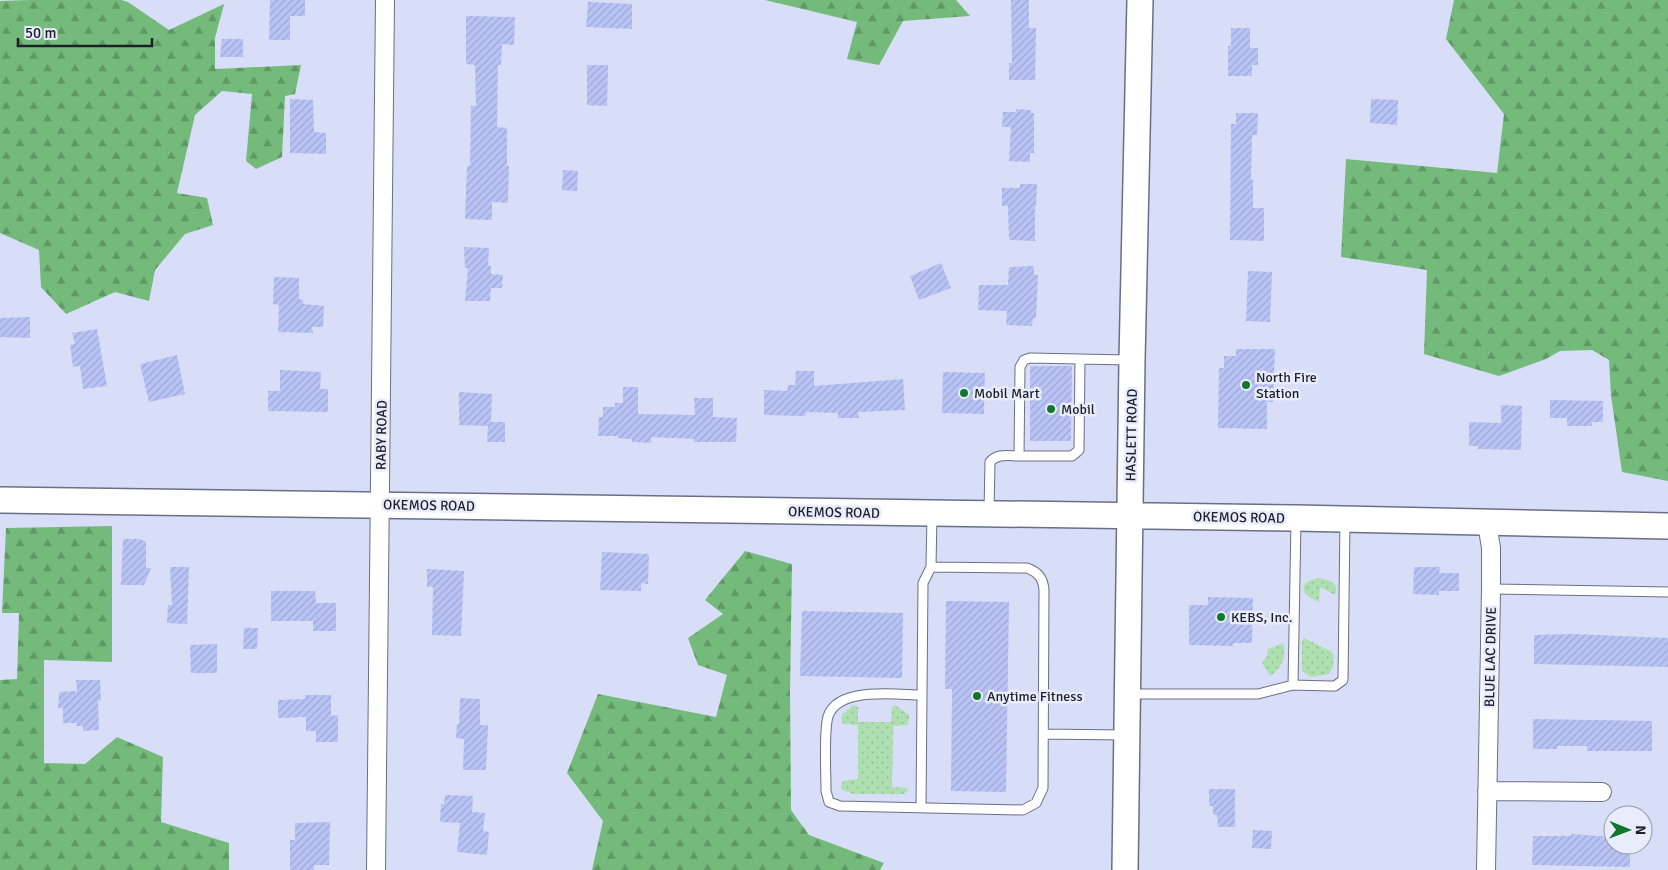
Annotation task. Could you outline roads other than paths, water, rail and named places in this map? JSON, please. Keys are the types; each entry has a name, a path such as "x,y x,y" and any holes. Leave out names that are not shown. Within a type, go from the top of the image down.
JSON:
{"street":[{"name":"RABY ROAD","path":"376,870 385,0"},
{"name":"HASLETT ROAD","path":"1125,870 1132,360 1140,0"},
{"name":"OKEMOS ROAD","path":"0,500 1296,518 1668,526"},
{"name":"BLUE LAC DRIVE","path":"1486,870 1491,589 1491,548 1487,523"},
{"path":"1487,791 1602,792"}],"lane":[{"path":"1019,456 1020,367 1024,360 1030,358 1132,360"},
{"path":"989,514 990,462 992,459 998,456 1068,457 1076,454 1079,446 1076,425 1076,394 1080,360"},
{"path":"1020,393 1030,393"},
{"path":"1020,425 1030,425"},
{"path":"922,808 923,583 931,566 932,513"},
{"path":"1293,686 1296,518"},
{"path":"1127,694 1258,694 1293,686 1335,686 1343,680 1346,519"},
{"path":"922,695 861,694 846,698 834,708 827,720 826,791 829,802 840,806 1023,810 1030,807 1039,798 1043,788 1044,590 1042,579 1033,570 1027,568 931,566"},
{"path":"1491,589 1668,592"},
{"path":"1043,734 1127,735"}],"place":[{"name":"North Fire Station","path":"1246,385"},
{"name":"Mobil Mart","path":"964,393"},
{"name":"Mobil","path":"1051,409"},
{"name":"KEBS, Inc.","path":"1221,617"},
{"name":"Anytime Fitness","path":"977,696"}]}
